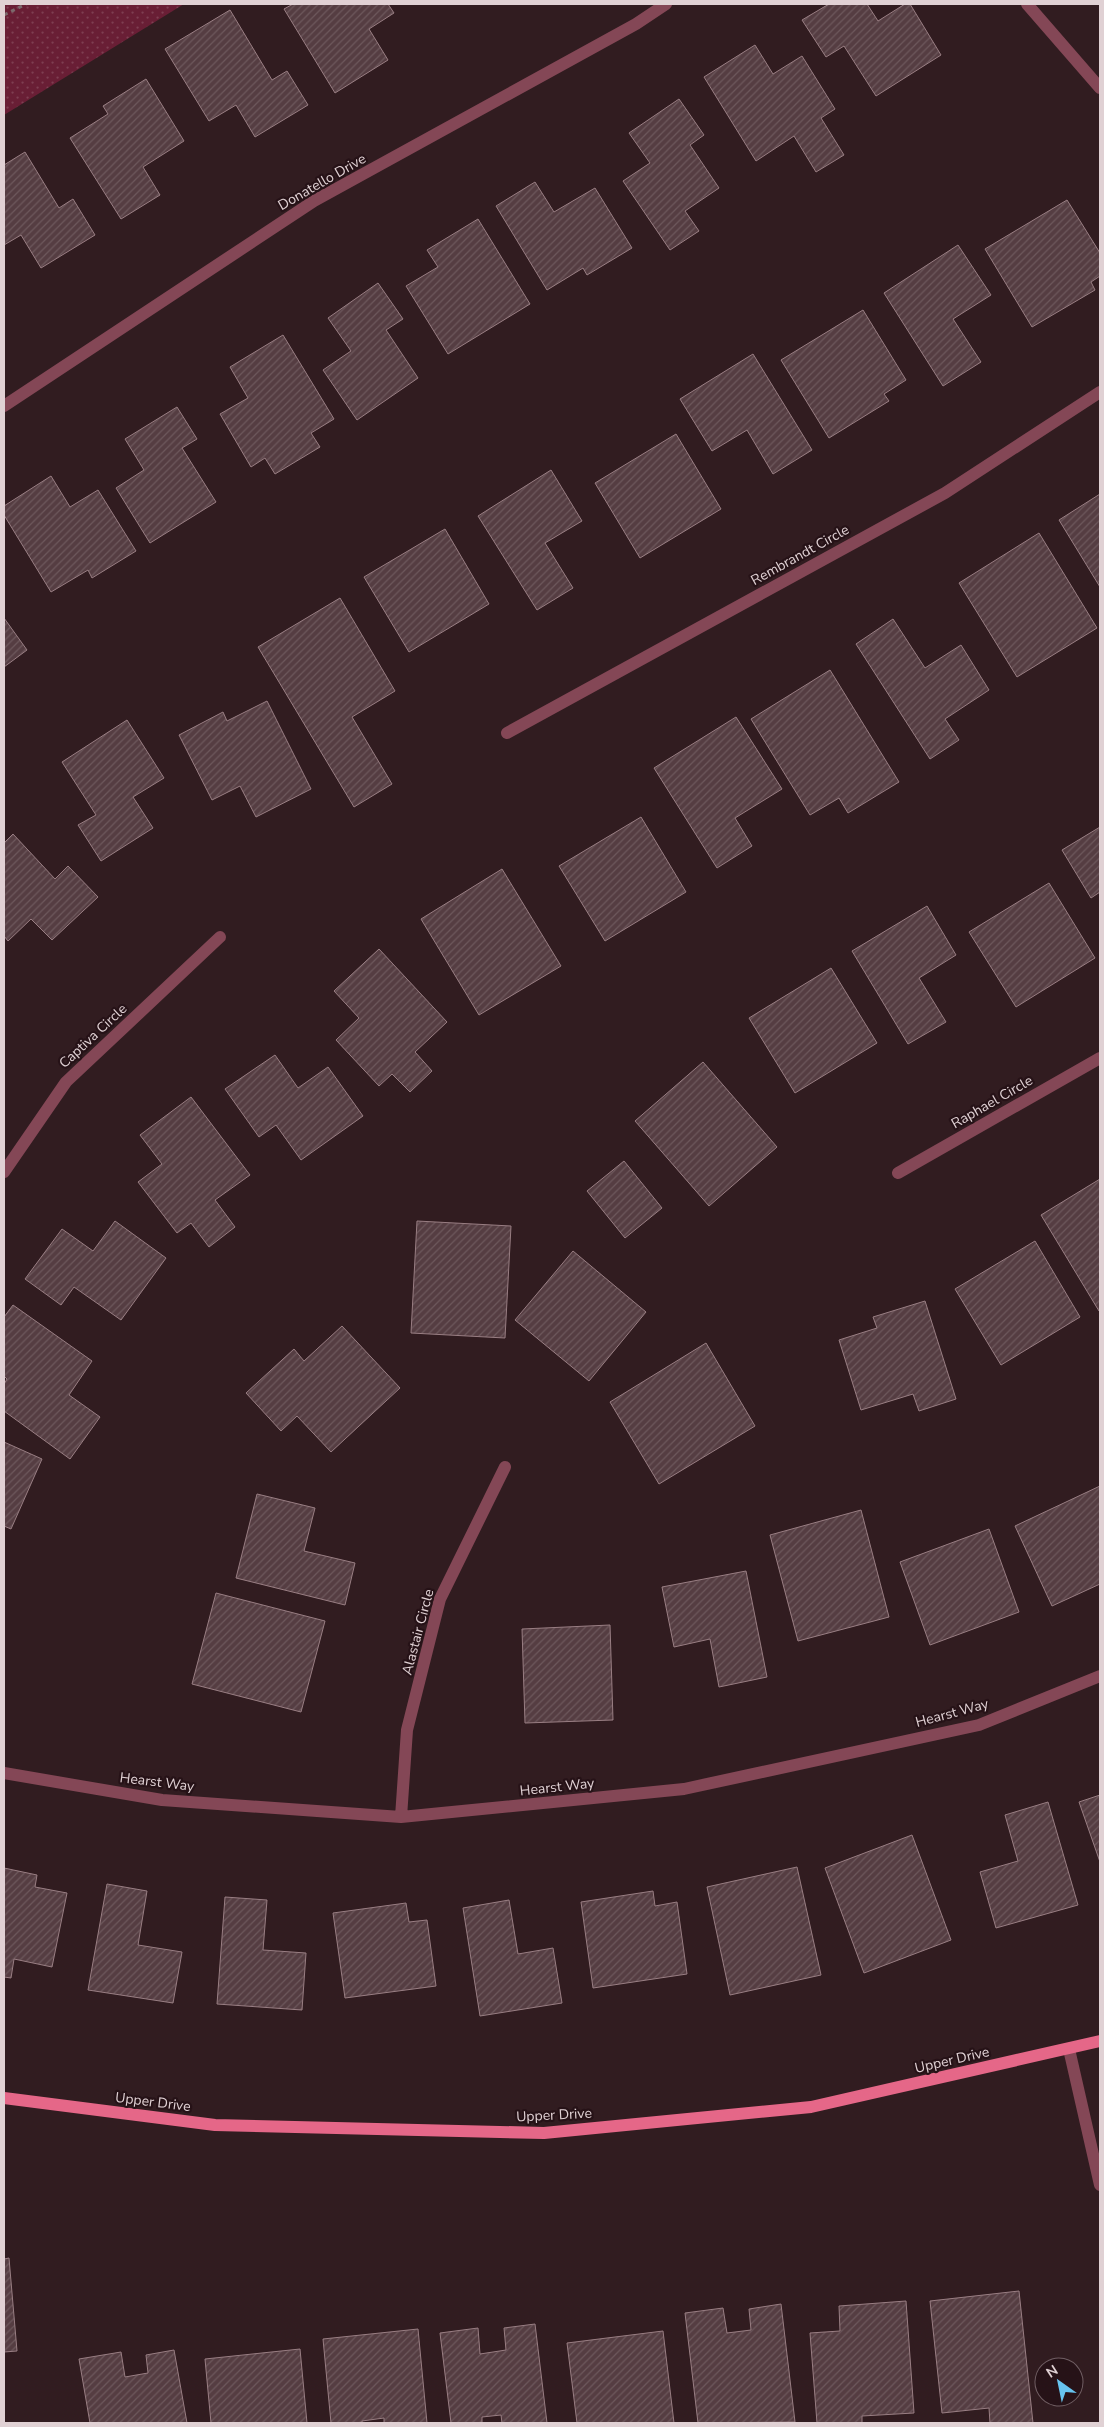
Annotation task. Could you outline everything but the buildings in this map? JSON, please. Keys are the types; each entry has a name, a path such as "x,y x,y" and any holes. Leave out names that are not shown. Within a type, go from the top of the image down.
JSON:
{"main road":[{"name":"Upper Drive","path":"4,2098 216,2125 544,2133 811,2107 1100,2041"}],"street":[{"name":"Donatello Drive","path":"4,406 314,201 636,24 666,4"},
{"path":"1027,4 1100,88"},
{"name":"Rembrandt Circle","path":"506,733 945,493 1100,392"},
{"name":"Captiva Circle","path":"4,1172 66,1082 220,936"},
{"name":"Raphael Circle","path":"898,1173 1100,1058"},
{"name":"Alastair Circle","path":"401,1818 407,1730 440,1598 505,1467"},
{"name":"Hearst Way","path":"4,1773 162,1800 401,1818 684,1789 978,1725 1100,1676"},
{"path":"1070,2049 1100,2185"}],"path":[{"path":"4,14 26,4"}],"shaded area":[{"path":"4,4 184,4 4,115"}]}
